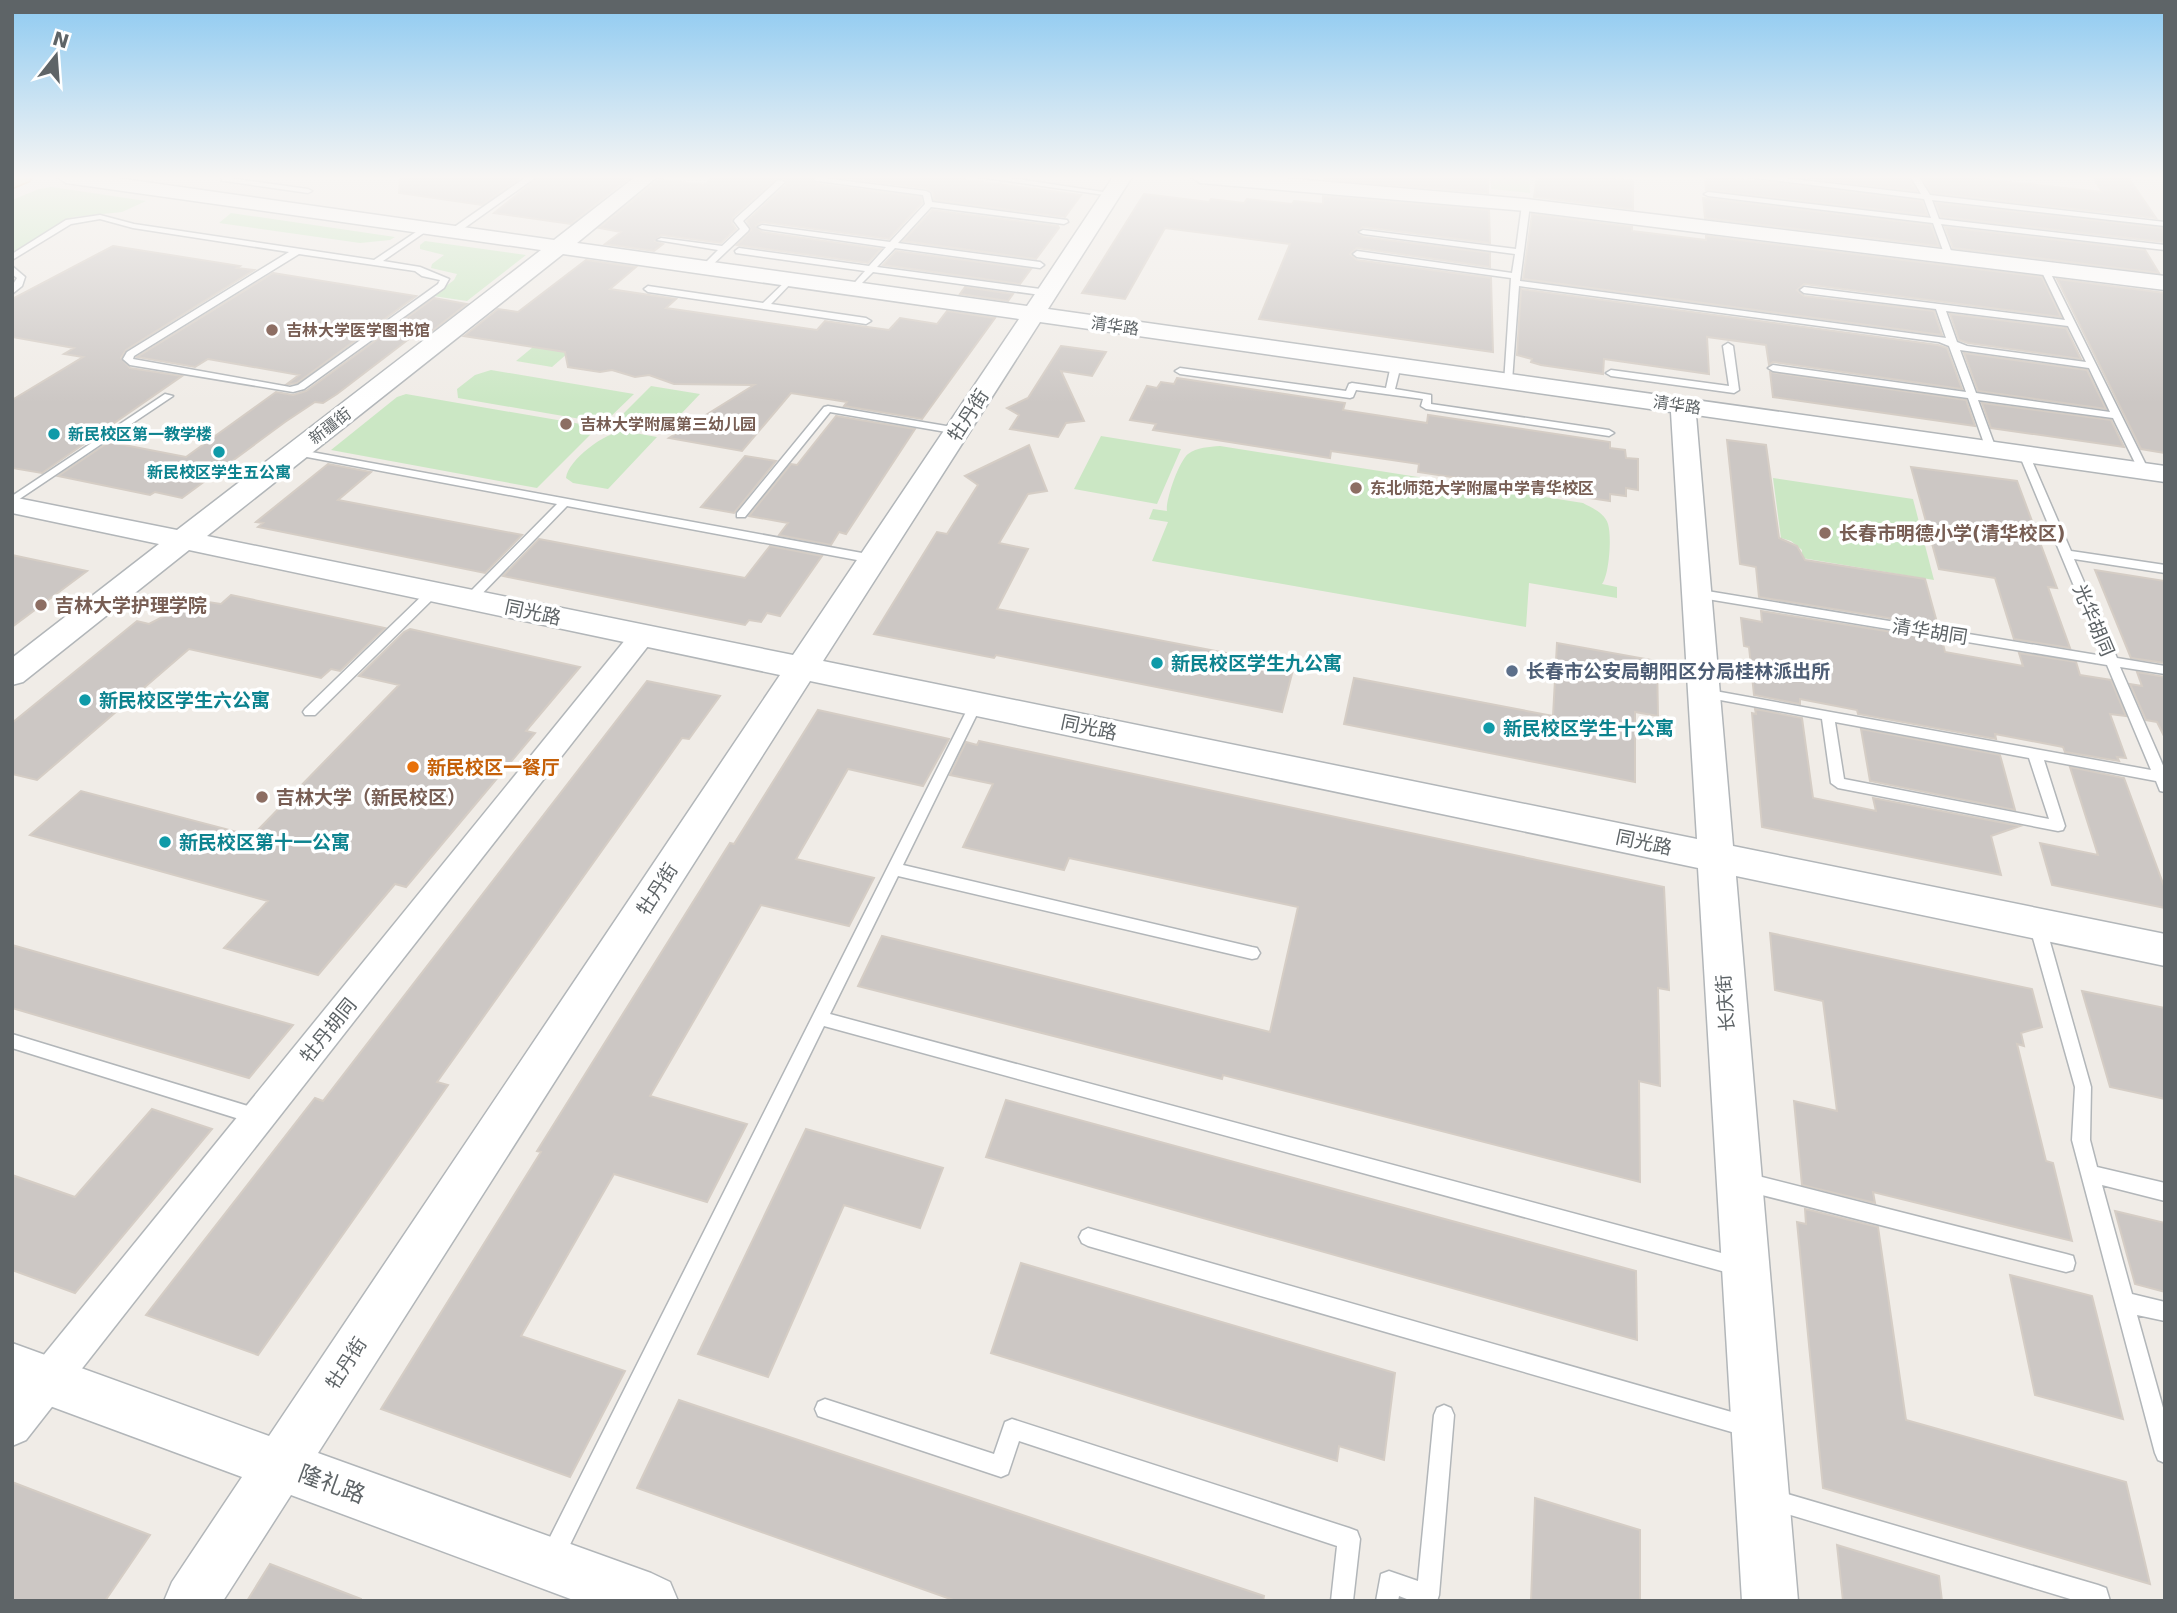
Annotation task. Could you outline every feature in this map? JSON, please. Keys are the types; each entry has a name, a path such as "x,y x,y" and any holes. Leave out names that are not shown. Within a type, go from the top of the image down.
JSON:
{"street":[{"name":"新疆街","path":"12,674 551,252"},
{"name":"清华路","path":"595,252 853,289 1041,291 1396,365 1507,381 1682,394 1991,449 2154,472"},
{"name":"牡丹街","path":"191,1601 958,430 1041,291 1069,252"},
{"path":"1911,252 2165,283"},
{"name":"长庆街","path":"1682,394 1770,1601"},
{"name":"同光路","path":"12,503 2165,950"},
{"name":"牡丹胡同","path":"12,1426 30,1374 258,1117 643,635"},
{"name":"隆礼路","path":"30,1374 651,1601"}],"lane":[{"path":"295,252 130,354 128,359 130,362 290,390 301,387 441,286 445,279 417,269 306,252"},
{"path":"375,262 389,252"},
{"path":"705,268 721,252"},
{"path":"748,252 1041,291"},
{"path":"853,289 885,252"},
{"path":"916,252 1041,291"},
{"path":"1507,381 1519,252"},
{"path":"1947,252 1949,257"},
{"path":"1357,254 1515,280 1941,339 1965,349 2092,366"},
{"path":"2044,268 2117,416 2154,472"},
{"path":"12,269 20,277 19,284 12,291"},
{"path":"765,306 790,280"},
{"path":"648,289 866,321"},
{"path":"1804,290 2072,324"},
{"path":"1940,307 1991,449"},
{"path":"1611,373 1682,394 1734,390 1728,346"},
{"path":"1390,391 1396,365"},
{"path":"1773,368 2117,416"},
{"path":"1180,370 1350,395 1352,386 1390,391 1428,397 1426,406 1609,433"},
{"path":"12,503 168,396"},
{"path":"741,515 828,409 958,430"},
{"path":"295,453 873,559"},
{"name":"光华胡同","path":"2024,454 2163,782"},
{"path":"470,599 565,502"},
{"path":"2066,554 2165,569"},
{"path":"310,712 433,592"},
{"name":"清华胡同","path":"1695,593 2165,670"},
{"path":"1702,693 2035,754 2163,782"},
{"path":"549,1563 976,704"},
{"path":"1828,716 1838,783 2058,826 2035,754"},
{"path":"894,869 1252,953"},
{"path":"2037,924 2083,1087 2081,1140 2165,1452"},
{"path":"819,1018 1745,1268"},
{"path":"12,1041 258,1117"},
{"path":"2091,1174 2165,1192"},
{"path":"1738,1180 2066,1263"},
{"path":"1088,1237 1757,1430"},
{"path":"2125,1302 2165,1312"},
{"path":"825,1409 1001,1467 1012,1429 1349,1539 1342,1601"},
{"path":"1387,1601 1389,1582 1428,1595 1444,1415"},
{"path":"1762,1496 2098,1596 2099,1601"}],"green space":[{"path":"433,252 506,252 526,255 467,301 433,296 454,280 457,274 431,268 432,264 444,255"},
{"path":"533,347 568,353 552,367 516,361"},
{"path":"491,370 634,394 604,423 458,398 457,389 475,375"},
{"path":"651,386 700,394 662,434 611,426"},
{"path":"406,394 598,427 537,488 331,450 397,397"},
{"path":"624,431 657,437 608,489 573,483 566,478 580,455 607,436"},
{"path":"1101,436 1181,449 1157,504 1074,489"},
{"path":"1220,446 1583,503 1601,514 1608,524 1609,556 1602,584 1617,587 1617,598 1529,583 1526,627 1152,561 1168,522 1149,519 1153,509 1167,511 1173,481 1188,454 1199,449"},
{"path":"1773,478 1913,499 1934,580 1802,558 1802,550 1791,541 1781,538"}],"building":[{"path":"101,252 153,252 254,270 126,350 121,358 130,368 182,376 42,473 12,468 12,400 83,357 64,354 74,348 12,337 12,299"},
{"path":"790,252 878,252 868,263"},
{"path":"895,252 906,252 1031,269 1020,284 883,265"},
{"path":"986,252 1041,252 1036,259"},
{"path":"1108,252 1151,252 1125,299 1082,293"},
{"path":"1287,252 1352,252 1350,254 1357,260 1491,278 1493,352 1259,319"},
{"path":"1387,252 1490,253 1490,267"},
{"path":"1527,252 1839,252 2042,277 2061,317 1804,284 1797,290 1804,296 1934,311 1942,335 1523,279"},
{"path":"1988,252 2146,252 2159,273"},
{"path":"586,260 636,267 610,289 676,299 666,308 817,330 825,321 889,330 900,318 937,324 947,311 995,318 922,419 844,406 847,402 791,393 742,451 669,438 754,385 674,384 649,375 635,377 612,370 600,372 568,367 565,352 464,336 498,309 518,312"},
{"name":"吉林大学医学图书馆","path":"273,273 416,296 297,383 287,384 299,375 208,359 195,367 137,357"},
{"path":"2057,279 2165,293 2165,453 2141,449"},
{"path":"965,287 1013,294 1008,301 960,294"},
{"path":"1521,289 1938,345 1947,348 1962,389 1773,362 1769,365 1766,345 1707,337 1709,374 1604,359 1603,374 1541,365 1517,355"},
{"path":"434,298 467,304 432,331 422,329 337,394 323,403 315,402 285,422 182,498 155,492 150,495 58,476 109,442 186,457 276,392 293,395 306,391"},
{"path":"1950,314 2066,328 2081,359 1959,340"},
{"path":"1061,346 1106,352 1092,376 1061,371 1084,421 1066,423 1058,437 1010,429 1019,415 1007,408 1028,398"},
{"path":"1964,353 2087,370 2106,409 1978,391"},
{"path":"1770,372 1966,400 1975,426 1773,397"},
{"path":"1177,378 1345,403 1343,410 1427,423 1428,415 1610,442 1610,448 1625,450 1626,458 1638,459 1638,490 1626,488 1626,496 1610,494 1610,501 1418,472 1419,464 1331,451 1330,458 1153,430 1156,424 1130,420 1147,386 1157,388 1161,382 1174,384"},
{"path":"1982,403 2111,420 2124,447 1991,428"},
{"path":"836,416 915,429 846,534 839,532 831,545 779,535 788,523 749,516 791,464 797,465"},
{"path":"1727,440 1766,445 1779,538 1797,546 1805,560 1925,579 1938,626 1759,597 1756,567 1740,564"},
{"path":"1029,445 1047,491 1028,494 999,543 1028,549 997,609 1294,666 1282,712 996,655 994,658 874,634 937,532 947,534 978,485 965,476"},
{"path":"745,456 776,461 734,513 701,507"},
{"path":"328,464 371,472 338,500 522,535 485,573 258,527 263,523 256,522"},
{"path":"1911,467 2017,481 2057,588 2048,587 2070,648 2014,639 1995,578 1939,569"},
{"path":"539,539 745,578 770,546 822,556 780,616 767,613 761,622 749,620 745,625 503,576"},
{"path":"12,555 87,571 12,627"},
{"path":"2095,570 2165,581 2165,663 2131,658"},
{"name":"新民校区学生六公寓","path":"231,595 385,628 340,671 331,669 321,678 189,649 37,780 12,774 12,723 137,621 149,624 182,607 208,602 221,604"},
{"path":"1761,611 1942,640 1945,652 2023,666 2019,653 2076,662 2080,675 2111,680 2126,716 2110,714 2126,758 2117,757 2119,761 2065,752 2063,747 1995,734 1996,739 1858,714 1857,710 1800,699 1800,704 1754,695 1749,647 1744,646 1741,618 1762,622"},
{"path":"410,629 580,667 526,731 535,733 406,887 395,884 318,975 224,948 268,901 30,835 81,791 252,836 399,685 359,676"},
{"name":"新民校区学生十公寓","path":"1557,643 1657,661 1658,716 1635,712 1635,782 1344,724 1354,678 1553,716"},
{"path":"2137,672 2165,677 2165,738 2157,722 2146,720 2130,684 2142,686"},
{"path":"647,681 720,696 689,739 682,738 437,1082 448,1085 258,1355 146,1315 315,1098 323,1101"},
{"path":"1755,709 1802,718 1813,798 1876,811 1873,798 2020,826 1991,836 2001,875 1762,827 1752,713 1756,714"},
{"path":"818,710 949,739 923,786 848,769 796,859 874,878 849,926 761,905 650,1096 747,1124 707,1202 614,1174 521,1336 625,1371 570,1477 381,1409 541,1152 537,1151 730,843 734,844"},
{"path":"1861,729 2000,755 2015,810 1870,781"},
{"path":"979,741 1664,887 1669,990 1658,988 1660,1086 1639,1081 1640,1182 1223,1075 1222,1079 858,986 882,936 1270,1032 1298,907 1069,858 1064,870 963,847 993,784 950,775 966,742 977,745"},
{"path":"2070,767 2124,778 2165,889 2165,908 2052,885 2040,843 2098,855"},
{"path":"1770,933 2032,989 2042,1027 2021,1033 2024,1046 2017,1044 2046,1161 2053,1163 2072,1241 1873,1192 1875,1203 1802,1185 1794,1101 1837,1111 1823,1001 1775,990"},
{"path":"12,945 293,1025 249,1078 12,1008"},
{"path":"2082,991 2165,1008 2165,1099 2110,1087"},
{"path":"1006,1100 1636,1271 1637,1340 986,1157"},
{"path":"152,1109 212,1129 75,1293 12,1270 12,1175 75,1197"},
{"path":"806,1129 943,1168 920,1228 844,1205 768,1377 698,1354"},
{"path":"1805,1209 1878,1227 1906,1420 2126,1482 2150,1584 1823,1488 1797,1222 1806,1224"},
{"path":"2115,1211 2165,1223 2165,1292 2135,1284"},
{"path":"1021,1263 1395,1373 1384,1460 1339,1446 1337,1461 991,1353"},
{"path":"2010,1275 2092,1296 2123,1419 2035,1395"},
{"path":"679,1400 1264,1596 1263,1601 956,1601 637,1488"},
{"path":"12,1482 150,1535 105,1601 12,1601"},
{"path":"1535,1498 1640,1530 1640,1601 1531,1601"},
{"path":"1837,1545 1939,1576 1942,1601 1843,1601"},
{"path":"270,1564 361,1599 361,1601 247,1601"}],"place":[{"name":"吉林大学医学图书馆","path":"272,330"},
{"name":"吉林大学附属第三幼儿园","path":"566,424"},
{"name":"新民校区第一教学楼","path":"54,434"},
{"name":"新民校区学生五公寓","path":"219,452"},
{"name":"东北师范大学附属中学青华校区","path":"1356,488"},
{"name":"长春市明德小学(清华校区)","path":"1825,533"},
{"name":"吉林大学护理学院","path":"41,605"},
{"name":"新民校区学生九公寓","path":"1157,663"},
{"name":"长春市公安局朝阳区分局桂林派出所","path":"1512,671"},
{"name":"新民校区学生六公寓","path":"85,700"},
{"name":"新民校区学生十公寓","path":"1489,728"},
{"name":"新民校区一餐厅","path":"413,767"},
{"name":"吉林大学（新民校区）","path":"262,797"},
{"name":"新民校区第十一公寓","path":"165,842"}]}
